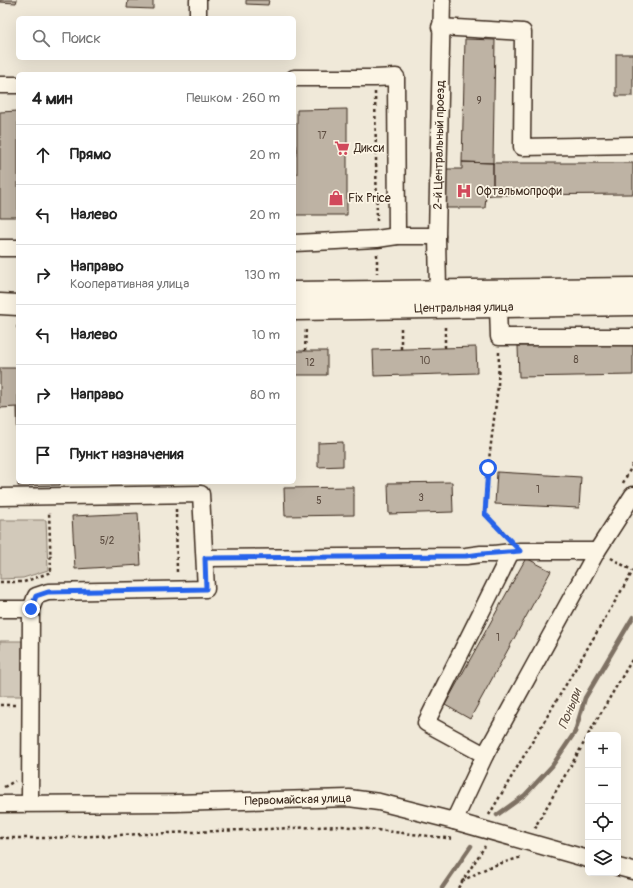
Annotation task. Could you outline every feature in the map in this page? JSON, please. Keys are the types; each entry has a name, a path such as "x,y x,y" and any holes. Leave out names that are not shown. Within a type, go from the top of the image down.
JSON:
{"main road":[{"name":"Центральная улица","path":"296,292 633,288"},
{"path":"0,304 16,305"},
{"name":"Центральная улица","path":"300,315 498,306 633,305"}],"street":[{"path":"198,0 198,16"},
{"name":"2-й Центральный проезд","path":"438,291 437,236 440,27 442,0"},
{"path":"440,27 523,32 522,148 633,145"},
{"path":"296,78 396,77 397,236"},
{"path":"0,85 16,85"},
{"path":"296,243 377,239 397,236 437,236"},
{"path":"0,248 16,248"},
{"path":"498,306 499,337 633,336"},
{"path":"0,497 201,494 206,589 48,592 36,596 31,609 30,803"},
{"path":"454,820 486,755 597,551 633,495"},
{"path":"205,558 466,556 515,552 597,551"},
{"path":"486,755 426,723 515,552"},
{"path":"0,609 31,609"},
{"name":"Первомайская улица","path":"0,804 174,803 350,798 379,802 454,820 585,858"},
{"path":"621,868 633,871"}],"path":[{"path":"375,78 377,277"},
{"path":"300,315 305,351"},
{"path":"445,318 445,348"},
{"path":"401,319 401,349"},
{"path":"499,337 498,386 488,468 485,514 515,552"},
{"path":"175,494 177,590"},
{"path":"0,582 24,582 51,572 49,496"},
{"path":"487,817 633,571 597,551"},
{"path":"590,732 633,658"},
{"path":"535,827 585,740"},
{"path":"0,838 45,838 342,826 462,840"},
{"path":"458,888 486,846 480,844"},
{"path":"462,881 489,867 526,856 520,854"}],"shaded area":[{"path":"0,520 46,520 48,570 23,578 0,579"},
{"path":"0,641 22,641 22,696 0,696"}],"building":[{"path":"0,0 17,0 16,3 0,2"},
{"path":"128,0 153,0 153,9 127,8"},
{"path":"246,0 269,0 268,5 246,4"},
{"path":"465,39 495,40 493,163 462,162"},
{"path":"616,54 633,54 633,96 616,96"},
{"path":"347,109 347,215 296,215 297,110"},
{"path":"16,111 16,217 0,217 0,112"},
{"path":"462,162 493,163 493,195 486,196 485,208 444,208 445,169 462,169"},
{"path":"493,163 633,163 633,194 493,195"},
{"path":"633,343 633,375 519,377 518,346"},
{"path":"476,347 477,373 374,376 373,350"},
{"path":"296,351 327,351 327,375 296,375"},
{"path":"0,368 16,368 16,407 0,408"},
{"path":"343,442 343,466 318,467 318,443"},
{"path":"497,472 581,477 579,508 495,504"},
{"path":"452,482 453,512 389,514 388,483"},
{"path":"18,484 60,484 60,485 18,486"},
{"path":"354,487 354,515 285,516 284,488"},
{"path":"138,513 141,565 75,569 72,516"},
{"path":"526,558 551,571 470,719 445,705"}],"waterway":[{"name":"Поныри","path":"497,815 525,795 552,766 575,732 585,698 633,617"},
{"name":"Поныри","path":"442,888 471,846"}],"place":[{"name":"Дикси","path":"342,148"},
{"name":"Офтальмопрофи","path":"464,191"},
{"name":"Fix Price","path":"336,198"}],"route":[{"path":"31,609 36,596 48,592 206,589 205,558 466,556 520,551 485,514 488,468"}]}
